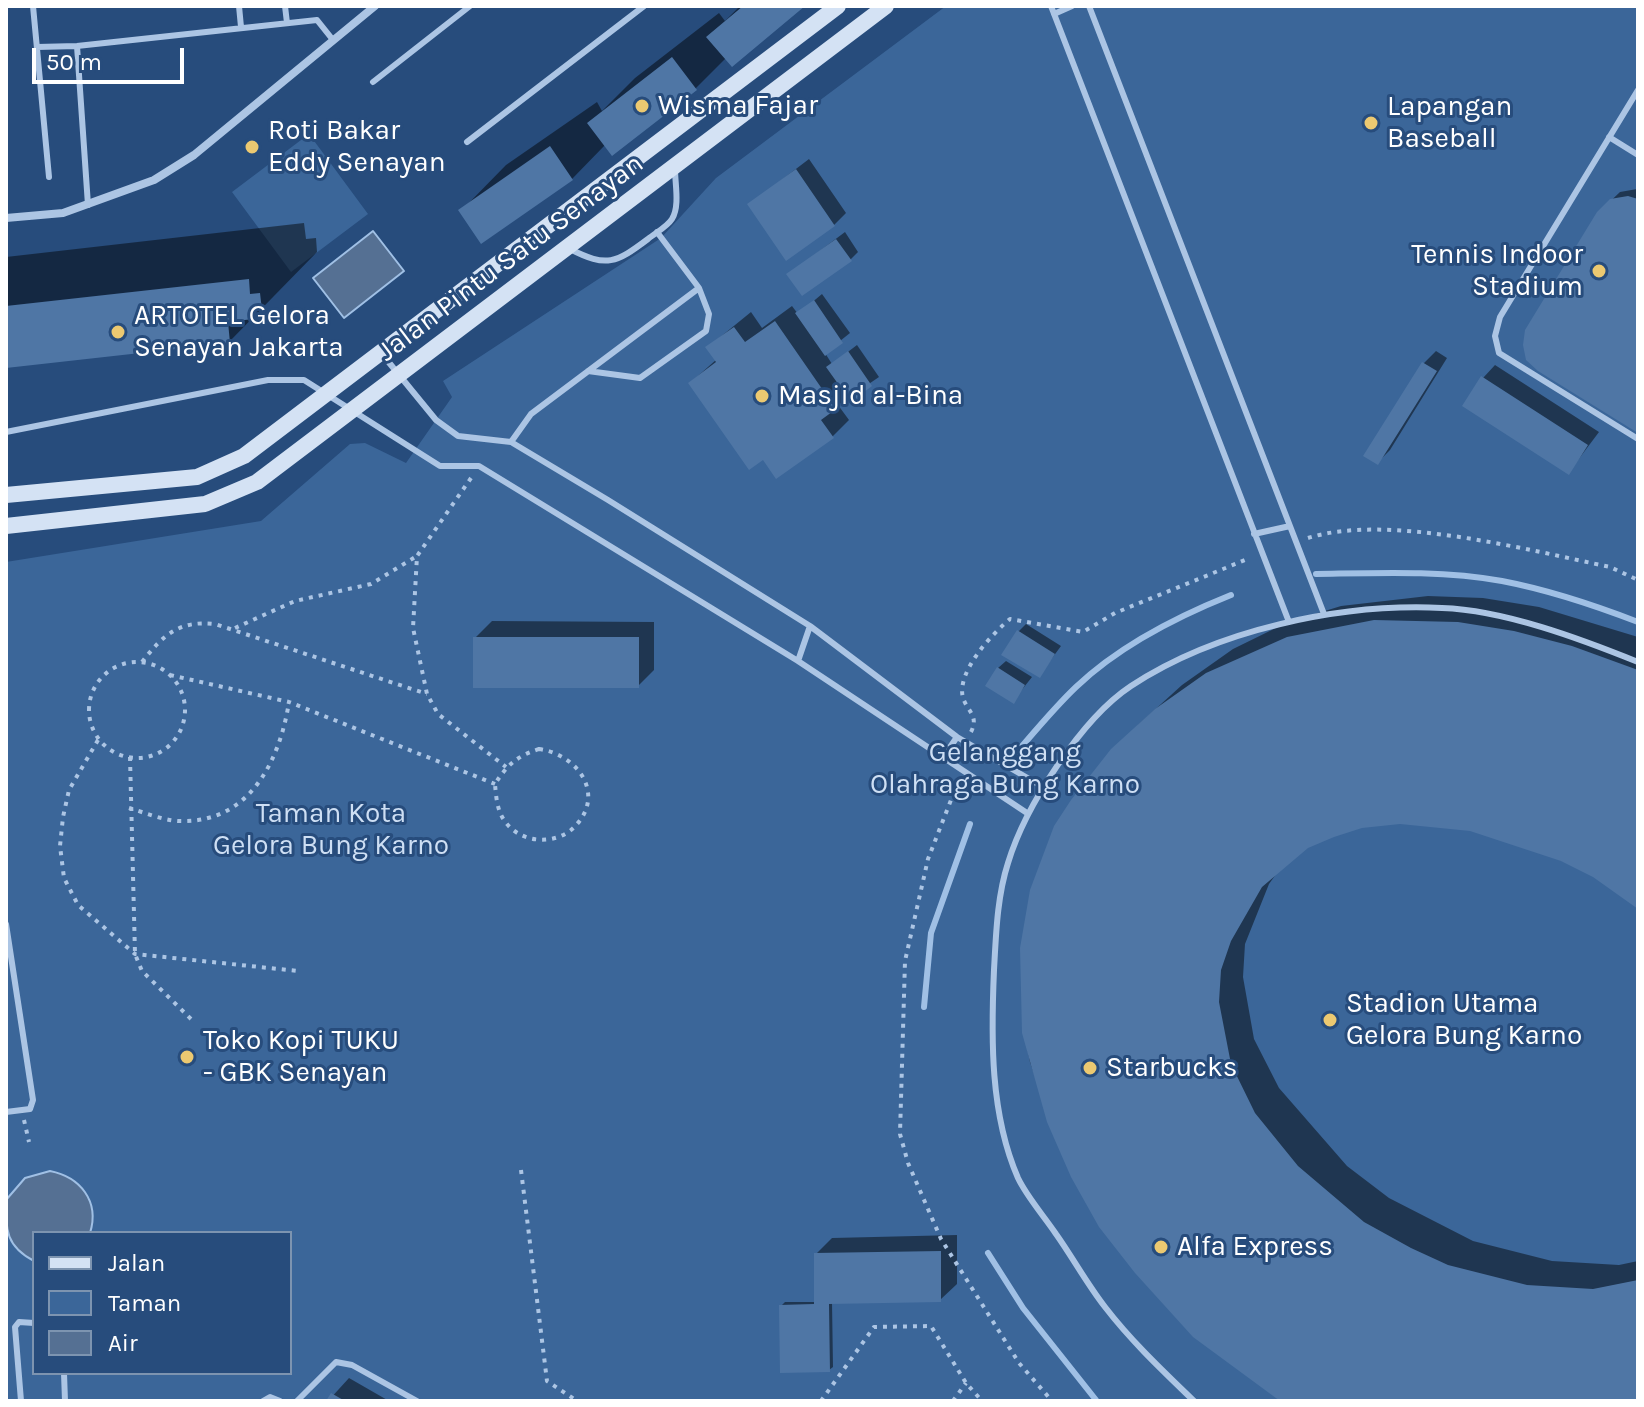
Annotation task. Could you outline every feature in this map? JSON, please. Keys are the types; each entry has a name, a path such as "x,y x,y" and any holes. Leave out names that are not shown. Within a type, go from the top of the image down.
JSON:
{"main road":[{"name":"Jalan Pintu Satu Senayan","path":"6,495 197,477 244,456 838,6"},
{"name":"Jalan Pintu Satu Senayan","path":"6,526 205,504 233,495 352,413 886,6"}],"street":[{"path":"6,218 63,213 154,180 194,155 375,6"}],"lane":[{"path":"33,6 49,177"},
{"path":"239,6 241,27"},
{"path":"285,6 287,23"},
{"path":"373,82 470,6"},
{"path":"467,142 644,6"},
{"path":"1051,6 1289,622"},
{"path":"1054,14 1072,6"},
{"path":"1089,6 1324,614"},
{"path":"37,47 77,46 317,20 333,40"},
{"path":"77,46 88,205"},
{"path":"1638,90 1500,317 1495,336 1499,353 1638,439"},
{"path":"1609,137 1638,155"},
{"path":"568,247 594,261 619,260 657,232 671,220 676,206 675,166"},
{"path":"588,371 640,378 706,331 709,314 699,288 657,232"},
{"path":"511,442 531,414 699,288"},
{"path":"382,354 436,420 458,436 511,442 810,626 957,737 1043,787"},
{"path":"6,432 268,380 304,380 440,466 479,466 798,661 1027,813"},
{"path":"1254,534 1290,526"},
{"path":"1194,1401 1140,1349 1104,1306 1019,1179 1000,1124 992,1022 998,909 1007,864 1027,813 1083,734 1127,689 1169,664 1289,622 1324,614 1445,607 1567,633 1638,662"},
{"path":"798,661 810,626"},
{"path":"942,759 957,737"},
{"path":"6,924 9,968 33,1100 30,1109 6,1112"},
{"path":"21,1401 15,1327 19,1322 32,1323"},
{"path":"297,1401 330,1367 345,1362 417,1401"},
{"path":"64,1375 65,1401"},
{"path":"263,1401 270,1397 280,1401"}],"path":[{"path":"233,629 295,601 371,584 417,556 479,466"},
{"path":"1295,542 1330,531 1426,533 1610,567 1638,580"},
{"path":"968,744 975,724 973,712 964,700 967,674 987,638 1010,619 1083,632 1115,613 1261,554"},
{"path":"417,556 413,628 427,694 438,714 506,767"},
{"path":"142,662 162,636 196,622 233,629 427,694"},
{"path":"170,675 180,688 185,706 183,724 174,741 159,752 130,757 98,740 89,714 96,687 115,667 142,662 170,675 289,702 495,784"},
{"path":"129,808 180,822 204,820 234,807 259,785 274,761 284,736 289,702"},
{"path":"98,740 69,790 60,846 64,878 78,905 135,954 298,971"},
{"path":"539,749 558,752 574,762 584,778 587,796 583,815 562,834 535,840 517,833 504,820 495,784 506,767 521,755 539,749"},
{"path":"130,757 135,954 142,971 192,1020"},
{"path":"962,772 928,859 905,961 900,1134 908,1163 941,1239 1019,1363 1052,1401"},
{"path":"21,1110 29,1142"},
{"path":"521,1170 547,1381 577,1401"},
{"path":"821,1401 867,1336 879,1325 931,1326 966,1383 982,1401"},
{"path":"953,1401 966,1383"}],"green space":[{"name":"Gelanggang Olahraga Bung Karno","path":"946,6 1638,6 1638,1401 6,1401 6,562 261,521 350,444 365,443 406,463 452,397 443,381 661,238 716,178"},
{"path":"309,134 368,214 291,272 232,192"}],"water":[{"path":"373,231 404,271 344,318 313,278"},
{"path":"50,1171 78,1185 90,1201 90,1231 32,1231 32,1260 24,1255 9,1236 6,1200 25,1178"}],"building":[{"path":"743,6 805,6 732,67 706,37"},
{"name":"Wisma Fajar","path":"672,57 697,90 612,156 587,123"},
{"path":"550,146 573,180 481,244 458,210"},
{"path":"796,169 835,226 786,261 747,204"},
{"name":"Tennis Indoor Stadium","path":"1628,196 1638,199 1638,433 1538,371 1526,360 1523,345 1525,330 1597,212 1610,199"},
{"path":"836,239 852,261 802,296 786,274"},
{"name":"ARTOTEL Gelora Senayan Jakarta","path":"249,279 250,294 260,293 262,310 252,311 253,319 228,322 230,343 6,368 6,306"},
{"path":"814,300 843,343 825,356 795,313"},
{"name":"Masjid al-Bina","path":"775,321 836,409 821,420 834,438 776,479 763,460 749,470 688,383 716,362 705,347 734,327 745,342"},
{"path":"848,351 872,386 851,402 826,367"},
{"path":"1422,362 1437,371 1378,465 1363,456"},
{"path":"1481,376 1588,445 1569,475 1462,406"},
{"name":"Stadion Utama Gelora Bung Karno","path":"1374,620 1458,622 1514,631 1572,646 1638,670 1638,909 1593,877 1561,861 1470,831 1400,824 1362,828 1334,837 1308,848 1262,887 1231,941 1221,970 1219,1002 1231,1064 1255,1113 1298,1166 1364,1222 1411,1248 1448,1265 1527,1285 1593,1289 1638,1280 1638,1401 1280,1401 1193,1337 1135,1273 1099,1227 1071,1177 1047,1122 1022,1033 1020,948 1030,890 1054,826 1111,749 1155,709 1206,673 1287,637"},
{"path":"1017,630 1055,654 1040,678 1001,655"},
{"path":"473,637 639,637 639,688 473,688"},
{"path":"997,667 1025,685 1014,704 985,686"},
{"path":"941,1251 941,1302 829,1304 830,1372 780,1373 779,1305 814,1304 814,1253"},
{"path":"331,1393 345,1401 326,1401"}],"waterway":[{"path":"1316,574 1409,573 1479,578 1554,593 1638,622"},
{"path":"1017,752 1068,695 1111,658 1169,623 1231,595"},
{"path":"924,1007 931,933 970,824"},
{"path":"988,1253 1023,1308 1096,1400"}],"place":[{"name":"Wisma Fajar","path":"642,106"},
{"name":"Lapangan Baseball","path":"1371,123"},
{"name":"Roti Bakar Eddy Senayan","path":"252,147"},
{"name":"Tennis Indoor Stadium","path":"1599,271"},
{"name":"ARTOTEL Gelora Senayan Jakarta","path":"118,332"},
{"name":"Masjid al-Bina","path":"762,396"},
{"name":"Stadion Utama Gelora Bung Karno","path":"1330,1020"},
{"name":"Toko Kopi TUKU - GBK Senayan","path":"187,1057"},
{"name":"Starbucks","path":"1090,1068"},
{"name":"Alfa Express","path":"1161,1247"}],"park label":[{"name":"Taman Kota Gelora Bung Karno","path":"331,830"}]}
